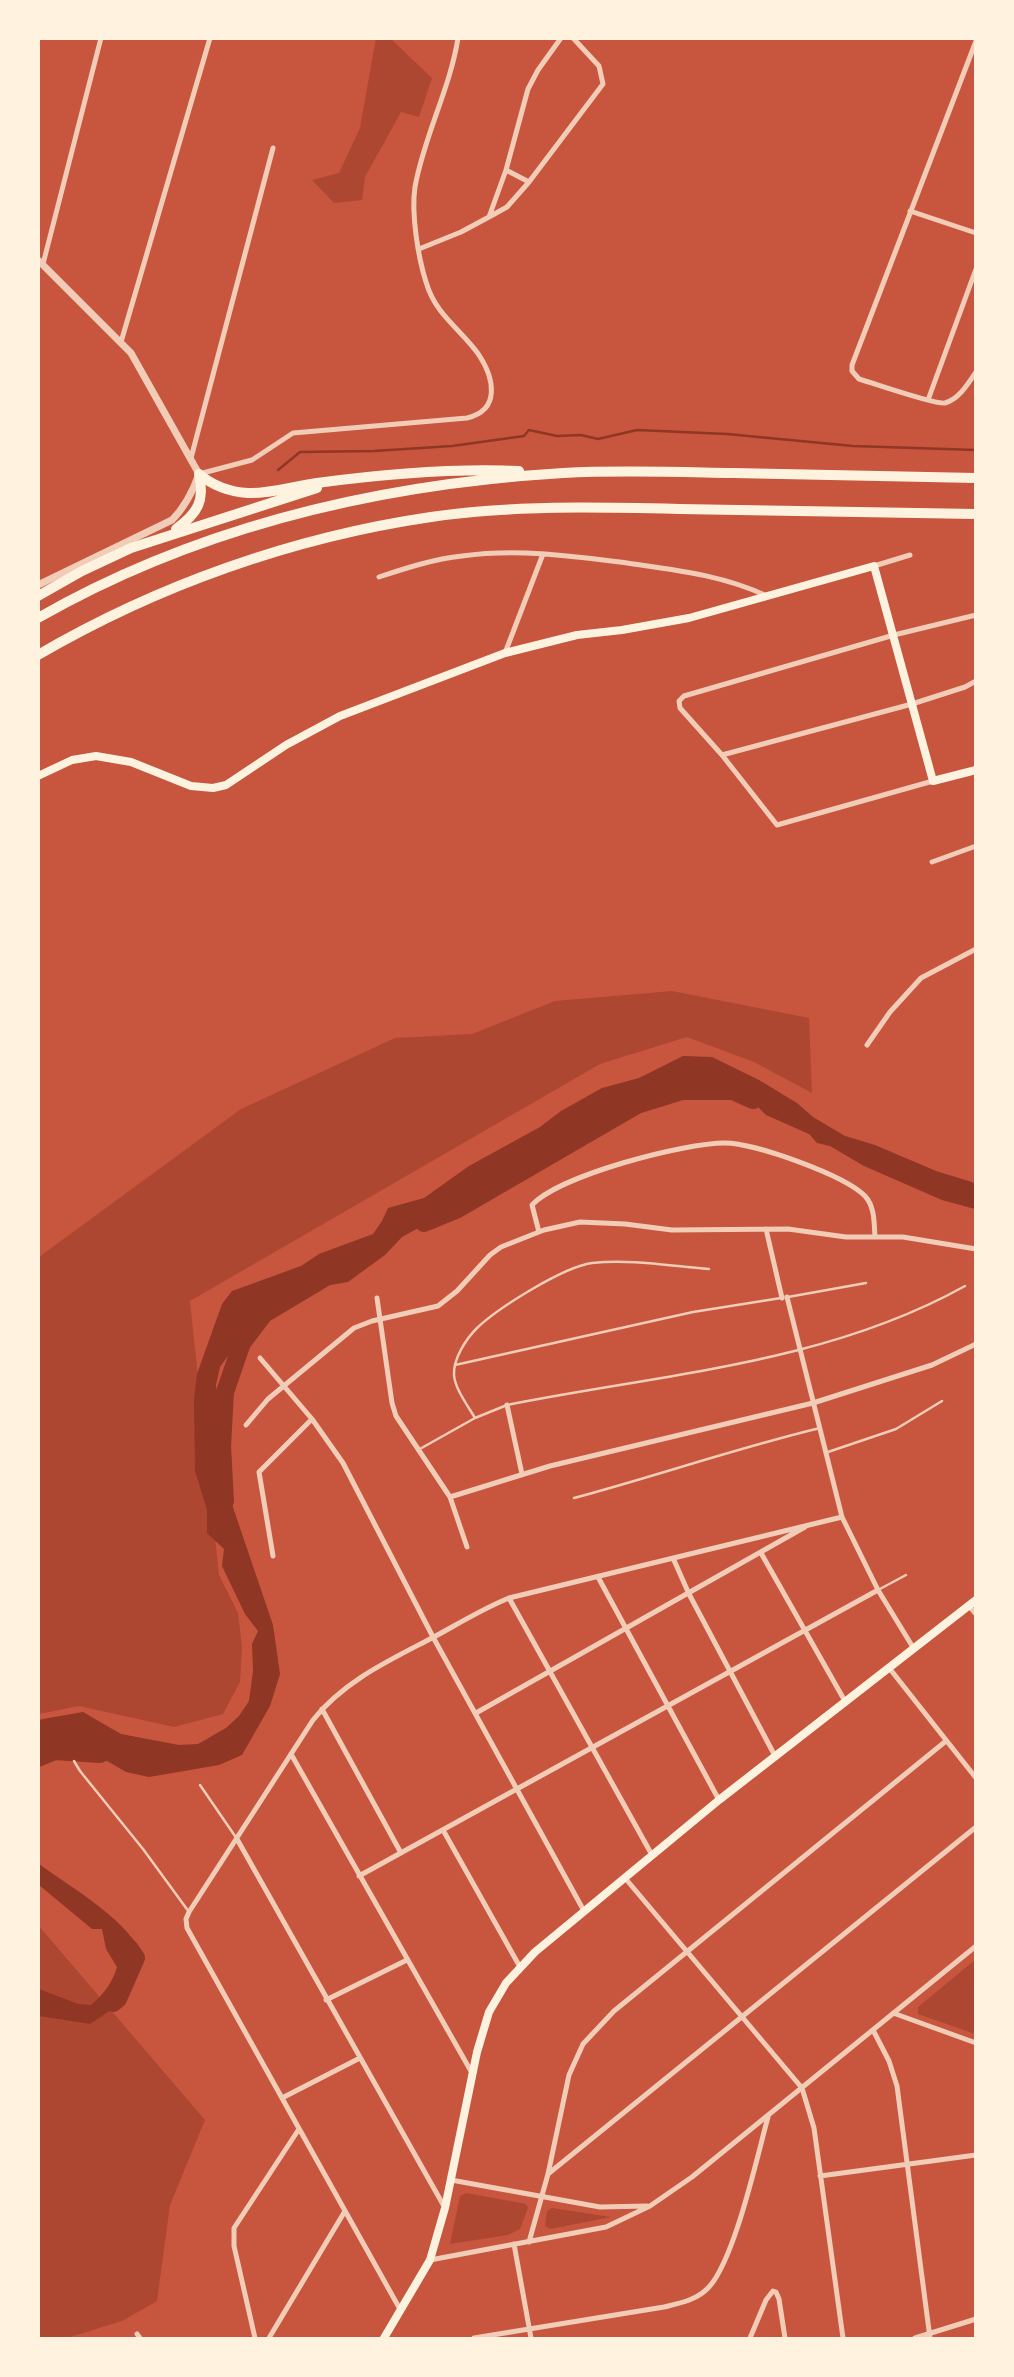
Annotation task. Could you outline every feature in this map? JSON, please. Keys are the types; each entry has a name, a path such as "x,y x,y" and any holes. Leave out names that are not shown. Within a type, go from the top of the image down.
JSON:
{"highway":[{"path":"199,474 223,487 247,493 337,481 472,469 565,473"},
{"path":"38,618 110,582 193,546 277,518 354,499 431,486 565,473 636,471 975,478"},
{"path":"167,535 195,513 201,493 199,474"},
{"path":"38,596 111,557 167,535 337,481"},
{"path":"38,654 108,617 237,564 363,529 433,517 520,510 627,508 975,514"}],"main road":[{"path":"38,776 72,760 96,756 131,762 191,786 213,788 226,785 286,745 340,716 505,653 577,635 689,618 874,566 933,781 975,769"},
{"path":"384,2339 430,2260 445,2208 472,2073 489,2012 506,1983 520,1966 584,1911 719,1800 972,1603"}],"street":[{"path":"38,585 172,520 193,491 199,474 131,353 41,262 101,38"},
{"path":"121,342 210,38"},
{"path":"199,474 252,460 293,433 467,418 480,414 493,396 478,355 439,310 422,269 419,249 415,189 458,38"},
{"path":"489,217 506,170 528,89 561,38"},
{"path":"419,249 461,232 507,207 529,183 598,93 603,84 599,66 573,38"},
{"path":"975,41 852,371 859,379 938,403 955,398 975,372"},
{"path":"966,65 975,69"},
{"path":"191,458 273,148"},
{"path":"506,170 529,183"},
{"path":"910,211 975,233"},
{"path":"928,400 975,269"},
{"path":"379,576 460,556 493,553 543,554 587,557 696,573 731,581 767,596"},
{"path":"505,653 543,554"},
{"path":"874,566 910,555"},
{"path":"933,781 777,825 722,755 680,708 679,701 684,696 894,635 975,615"},
{"path":"722,755 912,704 965,687 975,681"},
{"path":"932,862 975,845"},
{"path":"867,1045 890,1012 921,978 975,949"},
{"path":"539,1232 532,1207 535,1201 564,1185 645,1156 712,1144 738,1144 811,1167 854,1188 870,1204 875,1237"},
{"path":"246,1425 259,1408 284,1385 348,1332 363,1324 438,1306 501,1247 562,1224 625,1224 672,1230 788,1229 846,1237 903,1237 975,1249"},
{"path":"766,1229 784,1298 802,1350 842,1517 878,1590 914,1649"},
{"path":"377,1298 396,1416 450,1497 467,1547"},
{"path":"450,1497 522,1474 678,1433 813,1403 932,1365 975,1343"},
{"path":"260,1358 312,1419 349,1473 433,1637 584,1911"},
{"path":"507,1405 522,1474"},
{"path":"273,1556 259,1472 312,1419"},
{"path":"401,2311 187,1928 186,1919 189,1912 322,1709 334,1696 360,1677 509,1598 842,1517"},
{"path":"476,1713 810,1524"},
{"path":"761,1553 846,1703"},
{"path":"673,1558 729,1672 775,1756"},
{"path":"598,1577 719,1800"},
{"path":"359,1876 878,1590"},
{"path":"509,1598 652,1856"},
{"path":"972,1603 975,1614"},
{"path":"890,1669 975,1778"},
{"path":"322,1709 401,1853"},
{"path":"529,2242 548,2174 569,2075 583,2043 614,2011 946,1741"},
{"path":"291,1754 472,2073"},
{"path":"548,2174 975,1827"},
{"path":"443,1830 520,1966"},
{"path":"237,1839 445,2208"},
{"path":"625,1878 802,2088 814,2128 843,2339"},
{"path":"430,2260 606,2227 650,2206 692,2177 975,1947"},
{"path":"327,2000 407,1959"},
{"path":"893,2013 975,2043"},
{"path":"873,2030 894,2073 929,2336"},
{"path":"282,2098 360,2058"},
{"path":"474,2339 683,2302 701,2294 710,2286 721,2268 769,2115"},
{"path":"255,2339 234,2246 234,2228 299,2129"},
{"path":"820,2176 975,2155"},
{"path":"451,2180 542,2198 618,2208 650,2206"},
{"path":"269,2339 345,2211"},
{"path":"514,2244 531,2339"},
{"path":"750,2339 766,2300 773,2291 779,2299 785,2339"},
{"path":"915,2339 975,2319"}],"lane":[{"path":"475,1418 456,1383 455,1365 468,1338 477,1328 548,1281 573,1268 590,1264 634,1262 709,1269"},
{"path":"455,1365 680,1315 866,1283"},
{"path":"418,1450 475,1418 507,1405 724,1368 802,1350 892,1320 965,1286"},
{"path":"825,1453 896,1429 942,1401"},
{"path":"574,1498 820,1428"},
{"path":"878,1590 906,1574"},
{"path":"74,1761 189,1912"},
{"path":"200,1785 237,1839"}],"shaded area":[{"path":"376,38 391,39 432,78 419,117 401,112 365,177 362,200 334,203 312,180 339,173 360,128"},
{"path":"672,991 809,1018 812,1093 754,1062 687,1037 600,1064 190,1301 219,1575 238,1613 242,1647 240,1682 223,1714 174,1727 79,1706 39,1714 39,1257 241,1109 395,1038 472,1034 555,1001"},
{"path":"683,1056 712,1057 759,1080 845,1136 975,1183 975,1209 942,1200 864,1166 830,1146 817,1143 809,1134 766,1115 755,1104 732,1094 725,1085 697,1084 684,1088 672,1097 638,1100 629,1112 606,1128 586,1126 455,1208 402,1237 385,1255 348,1282 302,1290 255,1318 220,1367 216,1385 223,1478 273,1625 280,1674 270,1706 242,1755 219,1765 149,1777 126,1772 102,1758 58,1751 39,1753 39,1720 43,1719 83,1712 121,1734 179,1745 198,1744 226,1728 239,1716 249,1701 253,1671 252,1644 258,1631 245,1614 222,1566 224,1549 207,1533 207,1510 195,1471 194,1399 197,1374 222,1304 232,1291 301,1266 319,1254 373,1234 388,1208 424,1198 469,1166 540,1127 561,1111 602,1088 639,1078"},
{"path":"39,1864 109,1914 143,1953 130,1973 125,1996 111,2010 90,2024 39,2016 39,1989 78,2004 91,2005 107,1988 117,1967 106,1949 102,1929 92,1929 39,1885"},
{"path":"38,1925 205,2120 170,2205 157,2301 122,2321 67,2338 39,2338"},
{"path":"975,1960 975,2034 918,2014 918,2007"},
{"path":"466,2193 526,2204 528,2208 520,2229 508,2235 450,2244 460,2196"},
{"path":"552,2208 611,2217 550,2229 545,2226 547,2211"}],"waterway":[{"path":"278,470 300,452 452,446 524,436 529,430 557,436 581,435 598,439 637,430 727,434 853,446 976,450"},
{"path":"424,1223 456,1210 637,1105 682,1091 733,1091 753,1100"},
{"path":"225,1501 222,1446 225,1392 242,1343 264,1314 326,1277"},
{"path":"38,1758 55,1751 100,1754"},
{"path":"113,2003 118,1999 136,1958 130,1949"}]}
